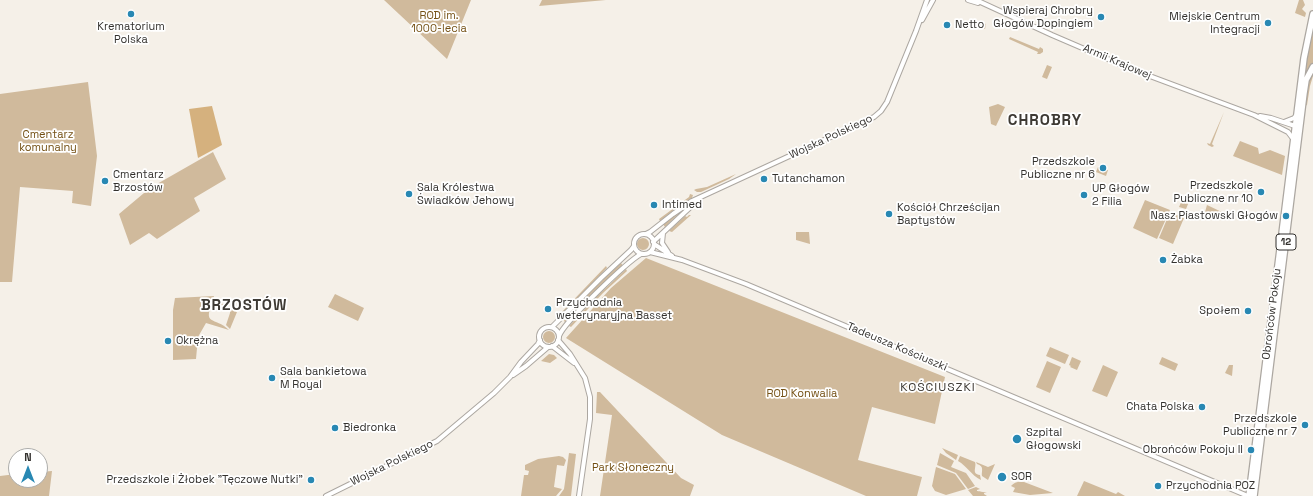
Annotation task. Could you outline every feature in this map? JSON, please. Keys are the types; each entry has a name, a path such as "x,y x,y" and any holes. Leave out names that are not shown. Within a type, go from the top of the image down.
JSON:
{"main road":[{"name":"Obrońców Pokoju","path":"1248,496 1294,140 1297,128 1297,114 1304,58 1313,14"},
{"name":"Obrońców Pokoju","path":"1254,496 1297,128 1305,84 1313,67"}],"street":[{"name":"Wojska Polskiego","path":"646,234 682,206 874,117 881,111 887,102 927,0"},
{"name":"Wojska Polskiego","path":"916,31 933,0"},
{"name":"Armii Krajowej","path":"968,0 983,4"},
{"name":"Armii Krajowej","path":"976,0 1131,69 1254,115 1282,128 1288,132 1294,140"},
{"path":"1283,122 1294,118 1297,114"},
{"name":"Armii Krajowej","path":"1254,115 1283,122 1297,128"},
{"name":"Armii Krajowej","path":"1282,128 1297,128"},
{"name":"Wojska Polskiego","path":"653,243 700,198"},
{"path":"663,233 663,246 671,255"},
{"path":"646,234 651,237 653,243 650,252 646,254 641,254 636,251 634,246 634,241 637,237 646,234"},
{"name":"Tadeusza Kościuszki","path":"653,243 678,259"},
{"path":"576,364 550,346 543,344 539,335 542,329 552,327 634,246"},
{"name":"Tadeusza Kościuszki","path":"650,252 678,259 746,284 1248,496"},
{"path":"550,346 556,344 563,327 591,298 641,254"},
{"path":"552,327 557,331 559,338 585,378 588,385 591,403 579,496"},
{"name":"Wojska Polskiego","path":"510,378 521,362 540,340"},
{"name":"Wojska Polskiego","path":"326,496 437,441 510,378 550,346"}],"green space":[{"name":"ROD im. 1000-lecia","path":"384,0 471,0 447,59"},
{"path":"542,0 606,0 539,6"},
{"path":"1299,0 1303,0 1305,5 1302,9 1306,13 1305,17 1295,13"},
{"path":"972,19 976,19 975,22 983,25 984,23 986,24 985,29 969,23"},
{"path":"1313,26 1313,63 1304,76"},
{"path":"1010,37 1039,49 1040,47 1043,49 1043,52 1037,54 1038,52 1009,39"},
{"path":"1047,65 1052,67 1047,79 1042,77"},
{"path":"1313,71 1307,105 1305,106 1309,79"},
{"name":"Cmentarz komunalny","path":"88,82 97,156 91,206 72,203 73,191 20,187 12,282 0,282 0,94"},
{"path":"998,104 1005,107 996,126 991,124 989,107"},
{"path":"1224,112 1212,144 1214,146 1212,147 1207,143 1210,144"},
{"path":"1240,141 1258,148 1259,154 1270,150 1285,156 1282,175 1233,156"},
{"path":"213,152 226,179 194,198 200,211 157,239 149,233 130,245 119,214 150,188"},
{"path":"1098,167 1108,170 1106,176 1096,172"},
{"path":"736,174 729,179 701,192 694,190 707,187"},
{"path":"690,194 693,195 692,198 660,221 659,219 689,197"},
{"path":"1184,196 1190,199 1186,209 1179,207"},
{"path":"1145,200 1170,210 1157,239 1133,228"},
{"path":"1207,205 1226,214 1224,220 1205,212"},
{"path":"687,206 665,227 663,224"},
{"path":"1170,212 1184,218 1173,244 1159,238"},
{"path":"691,215 672,232 669,231 685,216 687,217"},
{"path":"796,232 809,232 810,244 796,240"},
{"path":"643,238 647,240 649,244 647,248 643,250 639,248 637,244 639,240"},
{"name":"ROD Konwalia","path":"646,258 945,377 935,424 872,407 858,460 922,477 917,496 866,496 722,435 566,338 611,288"},
{"path":"621,263 623,266 565,322 563,320"},
{"path":"606,266 607,268 560,317 559,315"},
{"path":"626,269 627,271 603,293 571,327 569,326 593,300"},
{"path":"335,294 364,308 358,321 328,307"},
{"path":"214,296 209,317 211,320 229,330 206,323 198,337 196,359 173,360 173,310 175,298"},
{"path":"217,301 237,312 230,329 226,325 230,310"},
{"path":"549,331 553,333 555,337 553,341 549,343 545,341 543,337 545,333"},
{"path":"1050,347 1069,355 1065,364 1046,356"},
{"path":"549,354 554,355 557,358 550,363 541,361"},
{"path":"1072,357 1081,361 1077,370 1069,365"},
{"path":"1162,357 1178,364 1175,371 1159,364"},
{"path":"1047,361 1061,367 1050,393 1036,387"},
{"path":"1103,365 1118,372 1107,397 1092,391"},
{"path":"1229,365 1233,365 1232,376 1225,373"},
{"name":"Park Słoneczny","path":"597,392 600,392 681,478 694,485 690,496 600,496 612,415 596,413"},
{"path":"942,448 958,455 956,460 946,453"},
{"path":"569,453 576,454 571,496 559,496 564,489"},
{"path":"940,453 954,461 951,467 966,473 975,486 968,489 956,473 937,465"},
{"path":"559,456 566,460 564,466 557,465 554,487 562,489 556,496 521,496 524,475 528,475 529,471 525,470 525,465 538,459"},
{"path":"960,456 975,462 975,472 980,475 981,480 974,476 958,461"},
{"path":"976,462 988,467 995,464 988,480 982,476 982,468"},
{"path":"936,467 955,474 966,489 946,495 935,491 932,486"},
{"path":"48,471 52,471 49,496 0,496 0,476 8,475 8,488 48,488"},
{"path":"1084,481 1116,494 1118,492 1125,496 1077,496"},
{"path":"1017,482 1024,482 1053,493 1030,495 1013,492 1015,488 1011,486 1012,485"},
{"path":"976,487 980,489 977,491 987,493 984,494 987,496 973,496 968,490"}],"shaded area":[{"path":"212,106 222,145 198,158 189,109"}],"place":[{"name":"Krematorium Polska","path":"131,14"},
{"name":"Wspieraj Chrobry Głogów Dopingiem","path":"1101,17"},
{"name":"Miejskie Centrum Integracji","path":"1268,23"},
{"name":"Netto","path":"947,25"},
{"name":"Przedszkole Publiczne nr 6","path":"1103,168"},
{"name":"Tutanchamon","path":"764,179"},
{"name":"Cmentarz Brzostów","path":"105,181"},
{"name":"Przedszkole Publiczne nr 10","path":"1261,192"},
{"name":"Sala Królestwa Świadków Jehowy","path":"409,194"},
{"name":"UP Głogów 2 Filia","path":"1084,195"},
{"name":"Intimed","path":"654,205"},
{"name":"Kościół Chrześcijan Baptystów","path":"889,214"},
{"name":"Nasz Piastowski Głogów","path":"1286,216"},
{"name":"Żabka","path":"1163,260"},
{"name":"Przychodnia weterynaryjna Basset","path":"548,309"},
{"name":"Społem","path":"1248,311"},
{"name":"Okrężna","path":"168,341"},
{"name":"Sala bankietowa M Royal","path":"272,378"},
{"name":"Chata Polska","path":"1202,407"},
{"name":"Przedszkole Publiczne nr 7","path":"1305,425"},
{"name":"Biedronka","path":"335,428"},
{"name":"Szpital Głogowski","path":"1017,439"},
{"name":"Obrońców Pokoju II","path":"1251,450"},
{"name":"SOR","path":"1002,477"},
{"name":"Przedszkole i Żłobek \"Tęczowe Nutki\"","path":"311,480"},
{"name":"Przychodnia POZ","path":"1158,486"}],"district":[{"name":"CHROBRY","path":"1045,121"},
{"name":"BRZOSTÓW","path":"244,306"},
{"name":"KOŚCIUSZKI","path":"938,388"}]}
